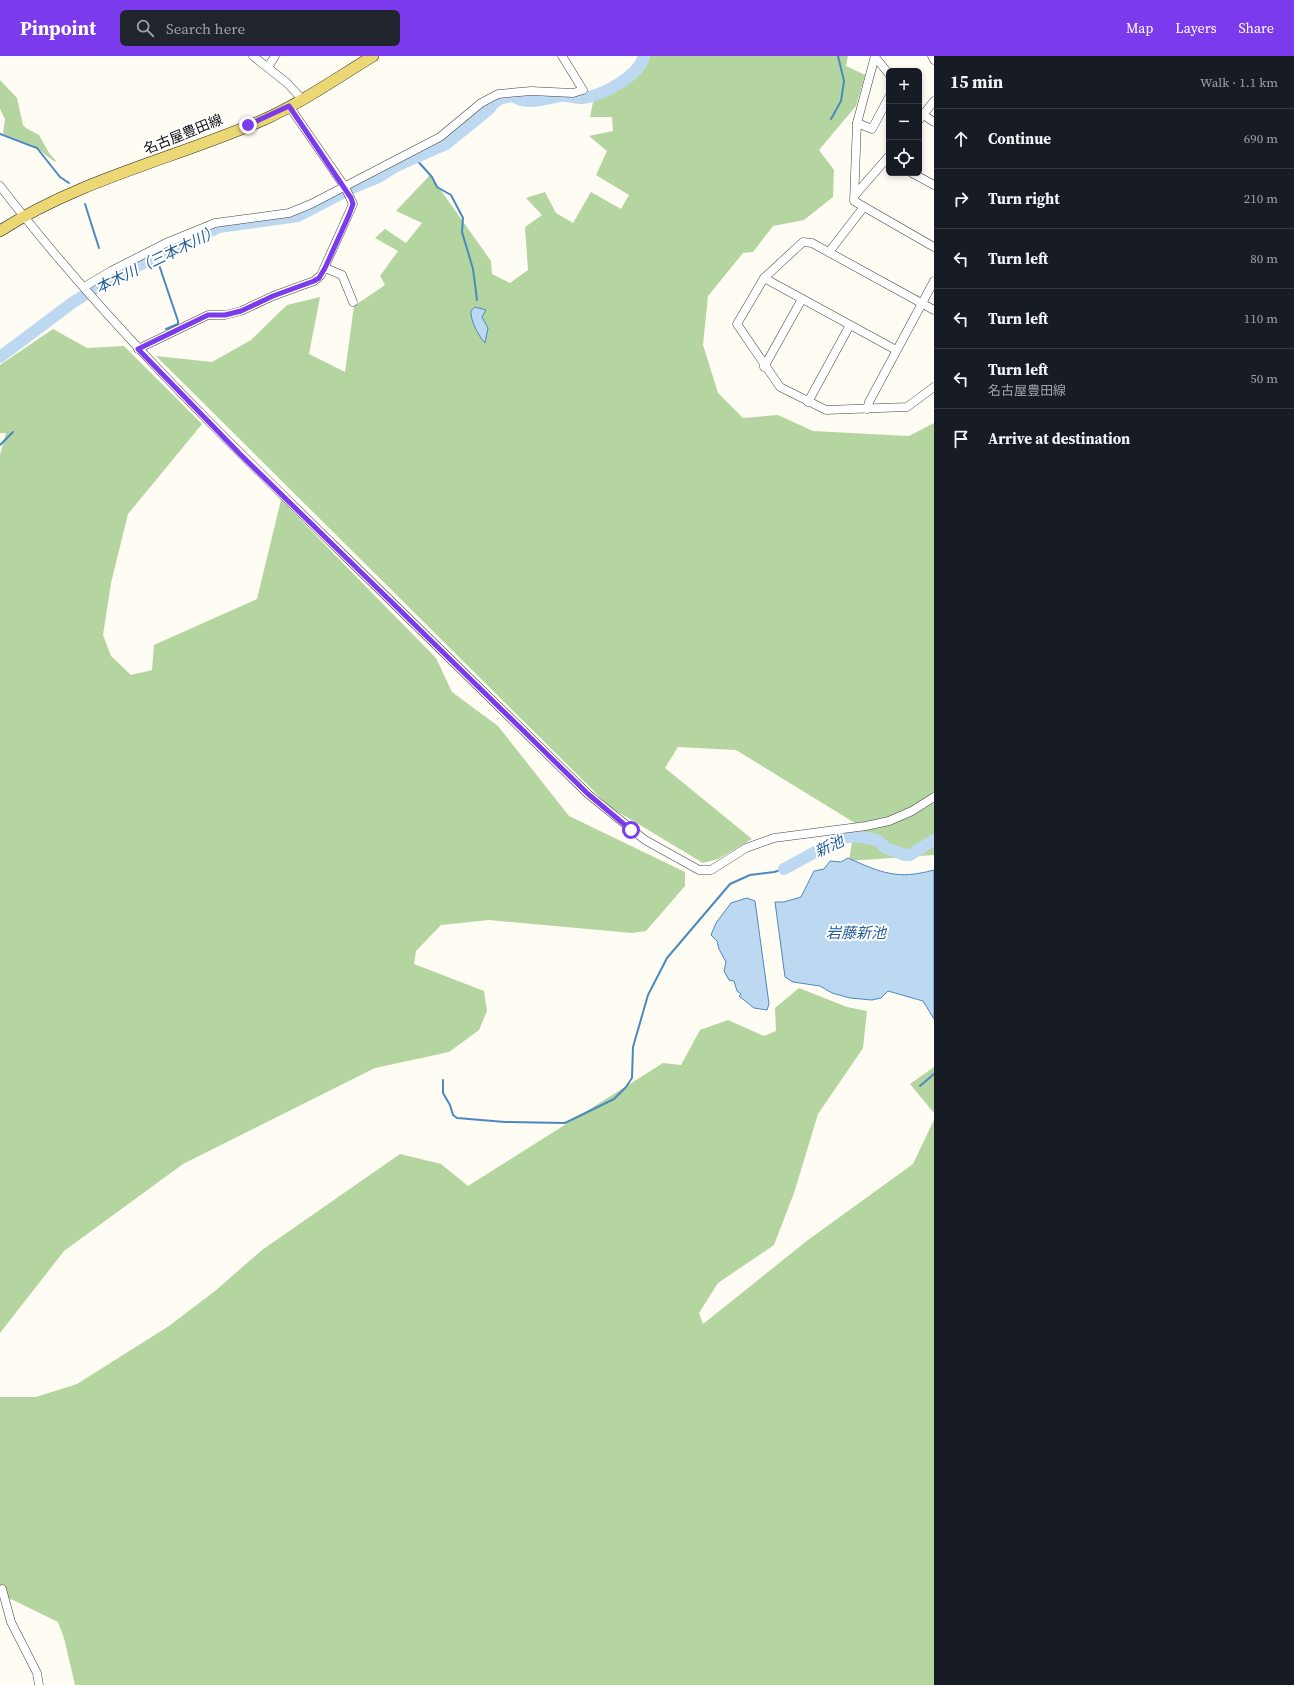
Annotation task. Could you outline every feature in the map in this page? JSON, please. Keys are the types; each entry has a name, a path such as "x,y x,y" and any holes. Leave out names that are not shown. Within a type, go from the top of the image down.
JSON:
{"main road":[{"name":"名古屋豊田線","path":"0,231 23,216 72,192 261,120 302,99 373,56"}],"street":[{"path":"253,56 297,92 302,99"},
{"path":"268,67 275,56"},
{"path":"84,287 111,271 160,246 215,224 289,213 344,188 440,137 481,103 498,94 532,91 573,93 583,90 562,56"},
{"path":"875,56 886,70"},
{"path":"875,56 857,123 854,201 863,208 934,246"},
{"path":"932,56 934,60"},
{"path":"922,114 934,101"},
{"path":"857,123 872,130 886,103"},
{"path":"138,349 208,315 225,315 241,311 278,294 319,278 325,268 353,204 351,198 289,106"},
{"path":"922,117 934,122"},
{"path":"855,195 886,160"},
{"path":"918,176 934,185"},
{"path":"0,186 23,216 138,349 240,454 588,794 644,840 699,870 706,871 716,868 746,848 774,838 878,824 912,811 934,797"},
{"path":"829,252 863,208"},
{"path":"934,310 812,243 803,242 764,278 737,324 764,367 780,387 826,410 907,407 934,387"},
{"path":"325,268 342,275 353,302"},
{"path":"764,278 896,350"},
{"path":"867,409 869,402 896,350 934,281"},
{"path":"764,367 802,299"},
{"path":"808,402 850,325"},
{"path":"2,1589 11,1622 37,1673 39,1685"}],"green space":[{"path":"650,56 848,56 846,66 865,75 856,106 819,150 834,170 833,197 804,220 773,226 753,252 743,253 708,296 703,345 718,393 743,418 778,415 813,431 909,436 934,423 934,855 849,861 855,823 736,750 678,747 665,768 752,839 718,859 703,863 610,807 156,356 212,362 251,340 287,305 320,297 309,354 345,372 354,306 385,285 380,276 398,251 375,238 385,229 406,243 422,223 396,211 430,175 491,261 492,274 510,283 528,270 525,227 542,215 526,198 545,192 556,213 573,223 591,192 621,209 629,195 596,175 607,151 589,136 613,131 612,117 590,117 593,102 628,84 642,72"},
{"path":"0,80 17,98 23,125 39,135 49,153 56,161 55,162 33,145 3,134 5,119 0,109"},
{"path":"53,329 87,348 124,346 202,424 128,514 111,583 103,635 111,656 131,675 152,670 154,645 257,599 281,500 436,658 452,692 498,726 569,816 685,872 685,886 646,931 632,933 489,920 441,925 416,951 414,964 484,991 487,1011 479,1030 449,1052 375,1068 183,1164 64,1251 0,1333 0,455 6,433 0,433 0,365"},
{"path":"799,988 847,1007 867,1011 863,1048 818,1114 794,1193 774,1245 718,1283 699,1313 703,1324 808,1240 913,1164 934,1120 934,1685 75,1685 64,1638 58,1622 13,1600 0,1596 0,1397 36,1397 77,1384 169,1326 215,1291 262,1250 400,1154 441,1164 468,1186 663,1063 681,1065 700,1030 728,1020 764,1036 776,1031 775,1008"},
{"path":"934,1067 934,1113 910,1084"}],"water":[{"path":"475,307 486,310 482,317 488,328 485,343 473,323 471,311"},
{"name":"岩藤新池","path":"848,858 880,871 899,875 934,870 934,1019 923,1001 888,991 881,998 872,1000 850,998 832,993 820,986 793,982 785,977 775,902 784,902 801,897 814,871 824,869 830,861 841,862"},
{"path":"747,898 755,901 769,1004 767,1010 754,1008 739,996 741,994 737,991 734,981 729,980 724,971 726,962 719,949 717,941 711,935 716,923 731,903"}],"waterway":[{"name":"本木川（三本木川）","path":"0,357 72,303 110,279 219,227 298,216 352,188 379,177 396,166 446,144 500,99 513,96 518,99 530,101 561,96 580,98 591,96 610,89 627,78 635,71 644,56"},
{"path":"831,119 841,101 844,81 838,56"},
{"path":"0,134 37,148 60,177 69,183"},
{"path":"415,158 432,177 437,187 451,195 463,218 462,232 473,269 477,300"},
{"path":"85,204 99,248"},
{"path":"156,256 178,321 178,324 166,329"},
{"path":"0,445 13,432"},
{"name":"新池","path":"784,869 841,838 855,836 877,840 886,848 905,855 910,855 934,840"},
{"path":"443,1080 443,1093 450,1105 453,1115 457,1118 505,1122 565,1123 614,1099 626,1087 632,1078 633,1047 648,995 667,958 730,884 750,875 774,872 784,869"},
{"path":"920,1086 934,1074"}],"route":[{"path":"248,125 276,114 289,106 351,198 353,204 349,215 325,268 319,278 314,281 273,296 241,311 225,315 210,314 178,328 138,349 240,454 588,794 631,830"}]}
